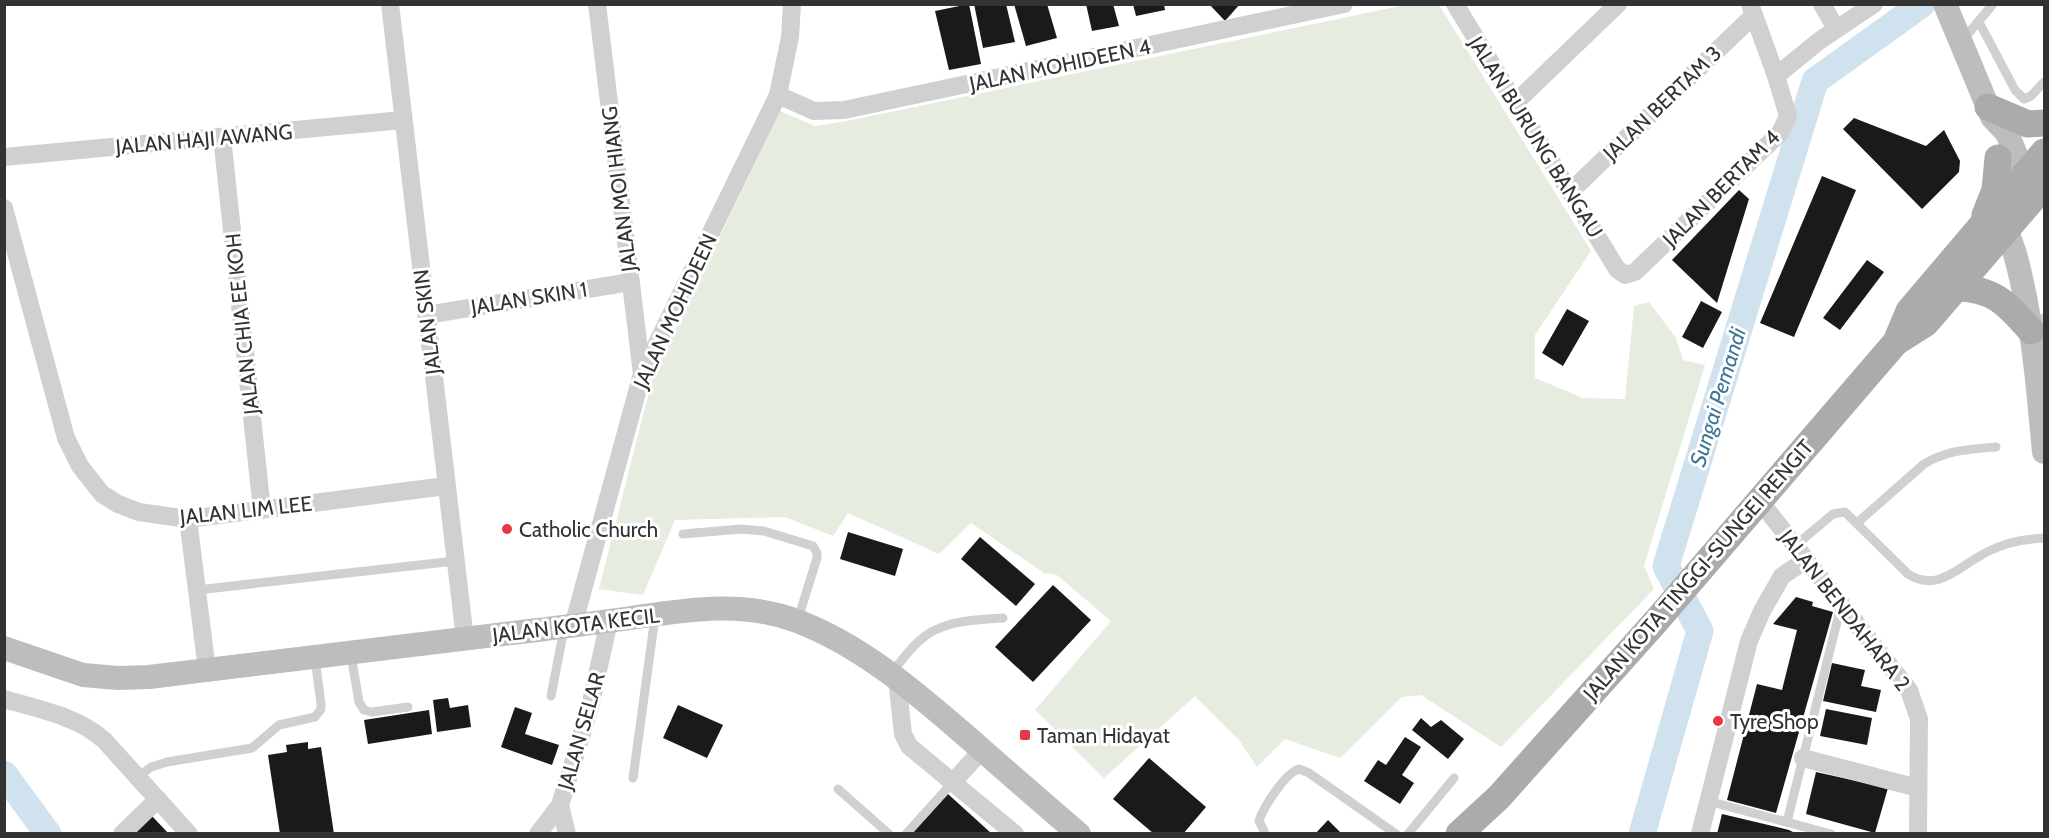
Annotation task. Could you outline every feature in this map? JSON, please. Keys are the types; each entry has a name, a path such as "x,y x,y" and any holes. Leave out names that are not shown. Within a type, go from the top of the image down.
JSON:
{"main road":[{"path":"1990,112 2028,124 2044,123"},
{"name":"JALAN KOTA TINGGI-SUNGEI RENGIT","path":"1499,797 1658,619 1896,342 1926,323 1956,288 2014,205 2044,152"},
{"path":"1998,158 1995,190 2014,205"},
{"name":"JALAN KOTA TINGGI-SUNGEI RENGIT","path":"1896,342 1909,311 2014,205"},
{"path":"1956,288 1977,290 1999,298 2038,324"},
{"path":"1459,834 1499,797"},
{"path":"1477,834 1499,797"}],"street":[{"name":"JALAN SKIN","path":"390,4 465,639"},
{"name":"JALAN MOI HIANG","path":"597,4 642,374"},
{"name":"JALAN MOHIDEEN","path":"569,627 642,374 778,95 790,37 792,4"},
{"name":"JALAN MOHIDEEN 4","path":"778,95 814,111 844,110 1321,7 1344,4"},
{"name":"JALAN BURUNG BANGAU","path":"1455,4 1617,269"},
{"path":"1516,102 1618,4"},
{"path":"1822,4 1836,29"},
{"path":"1752,10 1776,76 1836,29 1874,4"},
{"path":"1945,4 1990,112 2007,133 2018,262 2038,324 2044,452"},
{"name":"JALAN BERTAM 3","path":"1571,191 1752,10"},
{"name":"JALAN BERTAM 4","path":"1617,269 1625,275 1635,272 1780,133 1788,116 1776,76"},
{"path":"1990,112 1991,139 2014,205"},
{"name":"JALAN HAJI AWANG","path":"4,158 403,120"},
{"name":"JALAN CHIA EE KOH","path":"222,137 262,510"},
{"name":"JALAN LIM LEE","path":"4,207 66,438 80,466 102,494 118,504 139,512 188,519 447,486"},
{"name":"JALAN SKIN 1","path":"426,315 631,282"},
{"name":"JALAN BENDAHARA 2","path":"1759,500 1909,690 1919,719 1918,834"},
{"path":"188,519 207,670"},
{"path":"1700,834 1749,641 1762,611 1782,576 1806,560"},
{"name":"JALAN KOTA KECIL","path":"4,648 82,675 118,678 149,677 720,607 773,613 798,621 840,641 894,676 1079,834"},
{"name":"JALAN SELAR","path":"538,834 560,805 590,707 609,621"},
{"path":"894,676 903,734 909,746 1015,834"},
{"path":"4,699 92,729 189,834"},
{"path":"953,782 982,750"},
{"path":"1803,758 1918,788"},
{"path":"122,834 158,799"},
{"path":"560,805 567,834"}],"lane":[{"path":"1958,34 1979,22 1993,4"},
{"path":"1979,22 2015,90 2024,99 2031,96 2044,81"},
{"path":"1857,523 1924,464 1934,458 1961,450 1996,447"},
{"path":"1795,546 1837,512 1845,512 1908,574 1917,580 1926,582 1944,578 1990,550 2011,543 2044,538"},
{"path":"683,534 741,529 764,531 813,546 817,554 798,621"},
{"path":"197,590 455,561"},
{"path":"1787,822 1842,605"},
{"path":"633,778 655,614"},
{"path":"894,676 920,640 938,628 965,621 1003,618"},
{"path":"551,696 569,627"},
{"path":"351,652 359,702 364,710 372,712 408,707"},
{"path":"138,777 151,767 167,762 252,748 279,725 315,717 319,713 321,704 315,657"},
{"path":"1264,831 1259,821 1263,811 1289,774 1299,769 1309,773 1396,834"},
{"path":"1408,834 1454,778"},
{"path":"906,834 953,782"},
{"path":"838,789 889,834"},
{"path":"1708,801 1831,834"}],"shaded area":[{"path":"1405,5 1439,5 1591,251 1535,335 1535,378 1583,398 1625,399 1634,306 1649,302 1676,338 1683,360 1705,365 1644,566 1654,589 1501,747 1421,695 1402,697 1340,758 1285,739 1257,767 1239,740 1195,696 1104,778 1035,710 1111,621 1057,575 1044,573 971,523 939,554 848,513 833,536 785,517 675,520 643,595 599,589 653,376 780,111 815,126 847,121"}],"building":[{"path":"969,4 981,64 949,70 935,11"},
{"path":"974,4 1006,4 1015,42 983,48"},
{"path":"1014,4 1047,4 1057,38 1026,46"},
{"path":"1086,4 1113,4 1119,26 1092,31"},
{"path":"1133,4 1164,4 1165,10 1136,16"},
{"path":"1209,4 1240,4 1225,21"},
{"path":"1854,118 1926,146 1944,130 1960,161 1959,172 1922,209 1843,129"},
{"path":"1822,176 1856,190 1794,337 1760,323"},
{"path":"1739,190 1749,199 1717,303 1672,260"},
{"path":"1867,260 1884,272 1840,330 1823,318"},
{"path":"1701,301 1722,312 1703,348 1682,337"},
{"path":"1567,309 1589,321 1563,366 1542,353"},
{"path":"848,532 903,549 895,576 840,559"},
{"path":"980,537 1035,584 1016,606 961,559"},
{"path":"1053,585 1091,620 1033,682 995,647"},
{"path":"1796,597 1813,602 1812,606 1833,612 1776,813 1727,800 1757,684 1782,690 1797,630 1773,624"},
{"path":"1832,663 1865,670 1861,686 1881,690 1876,712 1823,701"},
{"path":"448,698 450,708 468,705 471,727 437,732 433,700"},
{"path":"678,705 723,725 707,758 663,738"},
{"path":"515,707 532,713 525,734 559,745 552,765 501,747"},
{"path":"1826,709 1872,718 1867,745 1820,736"},
{"path":"429,710 432,734 368,744 364,720"},
{"path":"1421,718 1431,727 1441,720 1464,739 1448,759 1412,730"},
{"path":"1405,737 1421,747 1402,775 1414,783 1400,804 1364,781 1378,760 1386,765"},
{"path":"308,742 308,749 321,747 334,834 280,834 268,755 287,752 286,745"},
{"path":"1149,758 1206,807 1183,834 1154,834 1113,799"},
{"path":"1816,772 1888,788 1875,833 1806,814"},
{"path":"948,794 992,834 914,834 913,832"},
{"path":"1722,814 1789,830 1797,834 1717,834"},
{"path":"151,815 169,834 131,834"},
{"path":"1328,820 1342,834 1315,834"}],"waterway":[{"name":"Sungai Pemandi","path":"1642,834 1700,631 1666,566 1815,81 1922,4"},
{"path":"4,774 48,834"}],"place":[{"name":"Catholic Church","path":"507,529"},
{"name":"Tyre Shop","path":"1718,721"},
{"name":"Taman Hidayat","path":"1025,735"}]}
